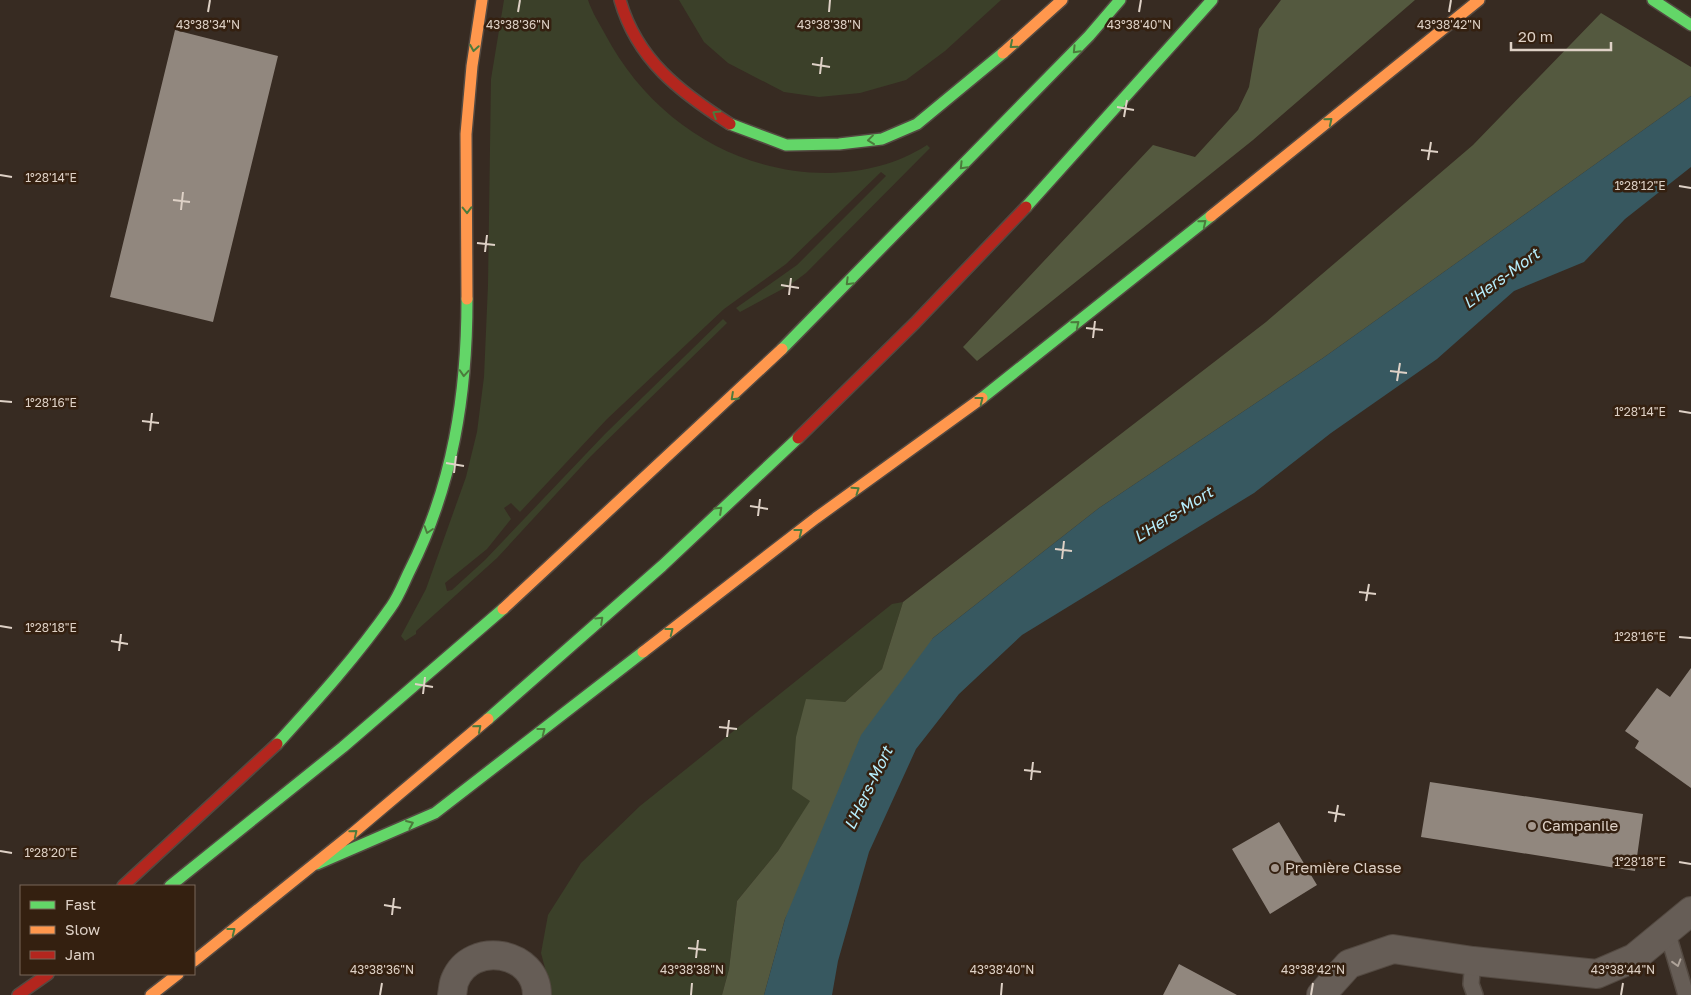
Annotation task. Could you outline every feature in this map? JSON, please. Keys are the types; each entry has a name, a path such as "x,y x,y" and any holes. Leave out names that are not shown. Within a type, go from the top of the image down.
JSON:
{"main road":[{"path":"123,885 265,756 333,682 392,606 425,540 448,470 462,404 467,328 466,134 472,66 482,0"},
{"path":"620,0 624,14 647,56 692,99 737,128 786,145 839,144 882,139 917,124 975,78 1062,0"},
{"path":"171,885 343,747 524,591 762,370 1070,57 1120,0"},
{"path":"195,960 414,784 558,659 812,425 1000,234 1143,79 1212,0"},
{"path":"316,864 435,813 816,518 941,430 1038,355 1479,0"},
{"path":"1652,0 1688,23"},
{"path":"6,995 27,975"},
{"path":"18,995 47,975"},
{"path":"151,995 177,975"}],"street":[{"path":"1321,995 1349,964 1393,949 1473,961 1597,974 1634,958 1691,911"},
{"path":"452,995 454,980 464,966 479,957 496,955 508,956 520,961 531,972 537,987 537,995"}],"lane":[{"path":"1667,931 1686,995"},
{"path":"1473,961 1471,984 1475,995"}],"green space":[{"path":"504,0 588,0 598,22 623,64 645,91 670,115 698,135 728,152 760,164 794,171 829,173 855,171 892,162 927,145 930,148 806,273 790,285 740,312 736,308 797,265 886,176 881,172 786,264 724,309 607,419 520,512 511,503 504,508 511,519 487,549 445,583 447,591 452,590 485,560 605,434 723,319 727,323 591,456 497,558 416,631 416,634 405,641 401,636 426,589 466,477 477,432 484,377 488,285 491,79"},
{"path":"679,0 1001,0 945,51 906,80 860,93 819,97 784,92 728,63 704,42"},
{"path":"1281,0 1415,0 1253,140 977,361 963,347 1153,145 1195,157 1238,110 1249,87 1259,29"},
{"path":"1601,13 1691,67 1691,96 1323,358 1099,508 933,638 785,919 764,995 722,995 729,969 737,901 778,851 810,801 792,789 796,737 806,699 845,702 882,669 903,602 1266,322 1473,145"},
{"path":"903,602 882,669 845,702 811,801 778,851 737,901 729,969 722,995 549,995 549,983 541,953 548,915 581,863 640,806 892,604"}],"water":[{"name":"L'Hers-Mort","path":"1691,96 1691,167 1625,219 1584,262 1514,291 1437,359 1331,433 1254,493 1022,635 959,694 916,749 869,852 838,961 832,995 764,995 785,919 861,735 933,638 1099,508 1323,358"}],"building":[{"path":"175,30 278,56 213,322 110,297"},
{"path":"1691,668 1691,788 1635,748 1639,741 1625,731 1657,688 1670,697"},
{"name":"Campanile","path":"1430,782 1643,814 1635,871 1421,837"},
{"name":"Première Classe","path":"1279,822 1317,885 1270,914 1232,849"},
{"path":"1179,964 1237,995 1163,995"}],"traffic: fast":[{"path":"782,349 1089,36 1120,0"},
{"path":"1026,207 1212,0"},
{"path":"1653,0 1691,25"},
{"path":"730,124 786,145 839,144 882,139 917,124 1003,53"},
{"path":"982,398 1211,216"},
{"path":"277,744 351,660 391,607 425,538 447,472 455,438 464,369 467,299"},
{"path":"488,719 662,566 798,438"},
{"path":"171,885 343,747 503,609"},
{"path":"317,864 435,813 643,652"}],"traffic: slow":[{"path":"467,299 466,134 472,66 482,0"},
{"path":"1003,53 1062,0"},
{"path":"1211,216 1479,0"},
{"path":"503,609 782,349"},
{"path":"643,652 816,518 982,398"},
{"path":"195,960 353,833 488,719"},
{"path":"151,995 177,975"}],"traffic: jam":[{"path":"620,0 637,40 649,57 678,87 730,124"},
{"path":"798,438 915,323 1026,207"},
{"path":"124,885 277,744"},
{"path":"18,995 47,975"}],"place":[{"name":"Campanile","path":"1532,826"},
{"name":"Première Classe","path":"1275,868"}]}
